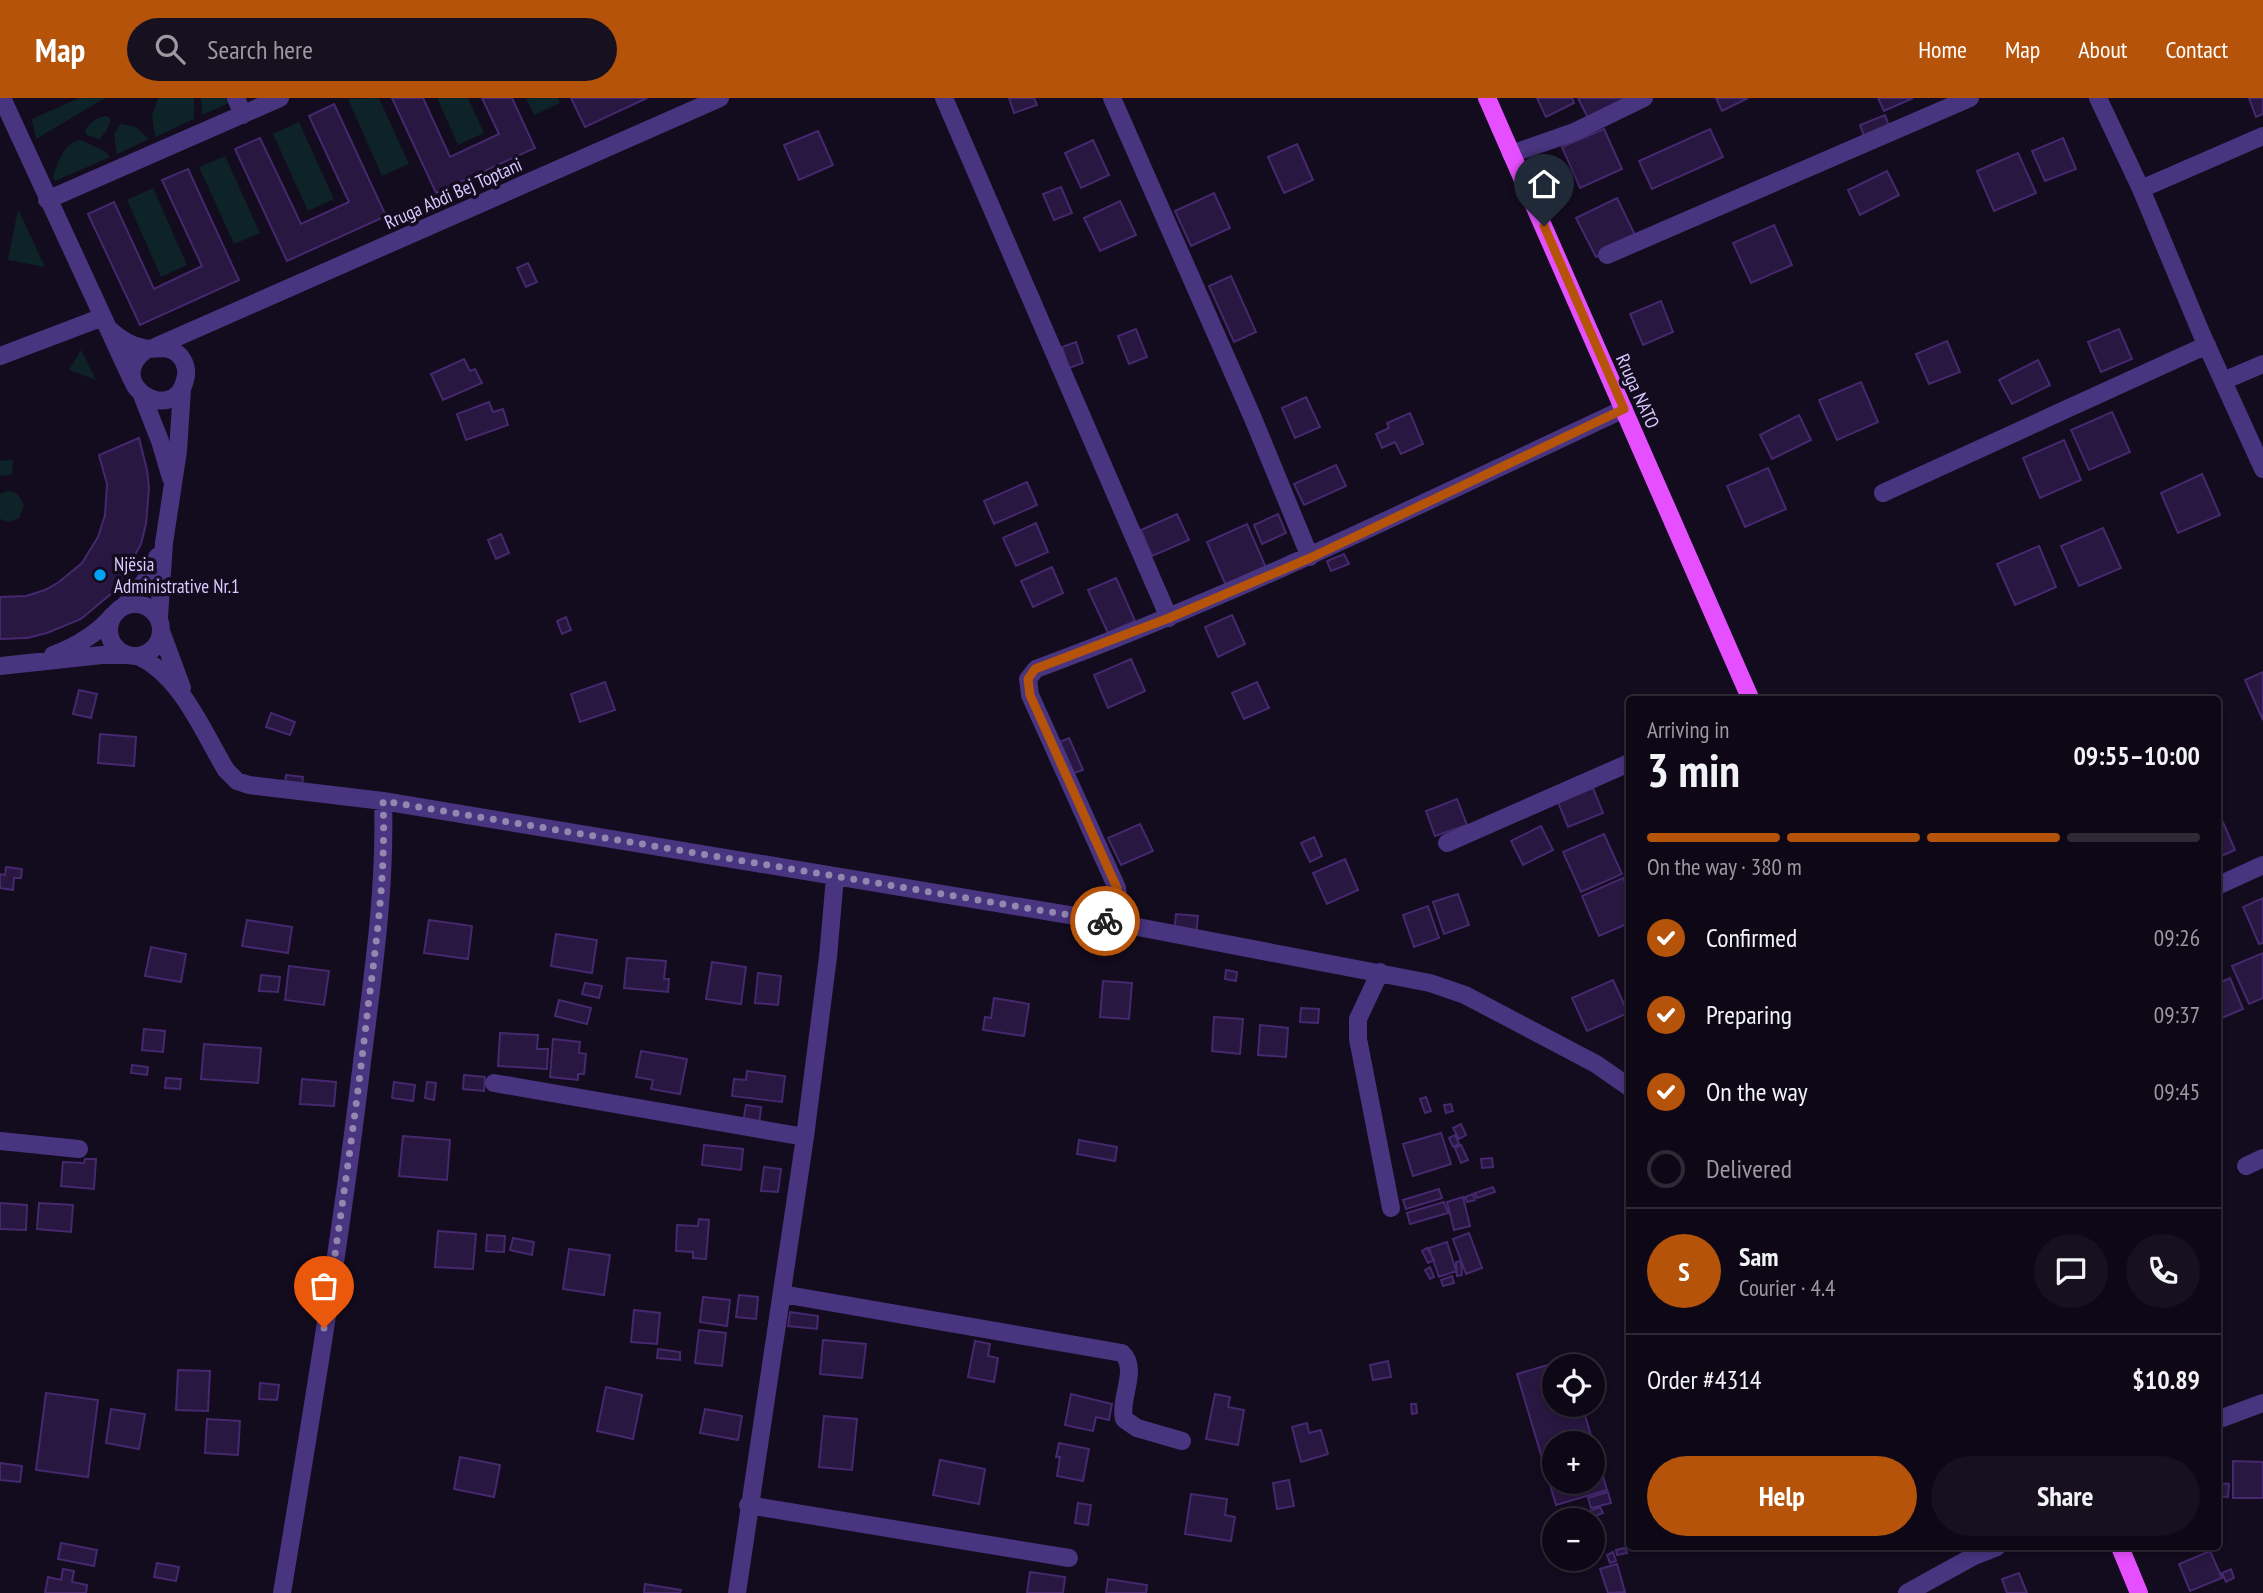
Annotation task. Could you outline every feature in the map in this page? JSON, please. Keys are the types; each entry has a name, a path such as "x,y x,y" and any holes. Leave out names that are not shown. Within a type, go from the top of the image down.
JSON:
{"main road":[{"name":"Rruga NATO","path":"1487,98 1749,696"},
{"path":"2121,1550 2139,1593"}],"street":[{"path":"2,98 47,200 137,387 160,441 172,484"},
{"path":"47,200 239,106 280,98"},
{"name":"Rruga Abdi Bej Toptani","path":"151,348 720,98"},
{"path":"944,98 1169,618"},
{"path":"1112,98 1310,558"},
{"path":"1511,153 1574,132 1644,98"},
{"path":"1607,255 1970,98"},
{"path":"2098,98 2141,189 2263,469"},
{"path":"2141,189 2263,136"},
{"path":"106,324 121,340 151,348 173,350 180,356 184,381 175,396 158,401 137,387 134,362 151,348"},
{"path":"0,356 106,324"},
{"path":"0,666 102,655 133,656 154,649 160,625 164,543 178,451 184,381 192,346 203,326"},
{"path":"1883,493 2207,345"},
{"path":"2223,381 2263,364"},
{"path":"1116,923 1119,907 1117,888 1030,695 1028,679 1035,669 1169,618 1310,558 1624,409"},
{"path":"164,543 154,567 110,621 110,638 121,652 153,663 170,679 226,771 237,781 249,785 383,801 1116,923 1380,972 1430,983 1465,995 1596,1064 1626,1085"},
{"path":"34,663 71,649 95,633 119,610 137,603 146,605 160,625 189,707"},
{"path":"1447,843 1626,764"},
{"path":"282,1593 356,1115 379,923 384,847 383,801"},
{"path":"2221,884 2263,865"},
{"path":"737,1593 804,1137 828,957 835,877"},
{"path":"1380,972 1358,1019 1358,1038 1391,1208"},
{"path":"494,1083 804,1137"},
{"path":"0,1141 79,1149"},
{"path":"782,1294 1122,1353 1129,1370 1123,1406 1124,1419 1137,1428 1182,1441"},
{"path":"2221,1419 2263,1403"},
{"path":"748,1504 1069,1558"},
{"path":"1907,1593 1989,1550"}],"green space":[{"path":"79,98 105,98 36,139 32,119"},
{"path":"158,98 194,98 194,119 155,137 152,116"},
{"path":"201,98 226,98 229,103 202,115"},
{"path":"379,98 409,164 382,176 348,99"},
{"path":"437,98 468,98 484,133 458,145"},
{"path":"526,98 558,98 560,103 534,115"},
{"path":"106,116 110,118 110,124 99,139 87,135 85,131 91,123"},
{"path":"299,122 334,199 308,211 273,134"},
{"path":"120,124 136,127 149,139 117,154 114,134"},
{"path":"80,140 105,151 110,157 55,181 53,176 62,154 69,145"},
{"path":"225,156 260,233 234,244 199,167"},
{"path":"153,188 187,265 161,277 127,200"},
{"path":"18,209 45,267 8,260"},
{"path":"81,350 96,380 69,370"},
{"path":"13,460 12,475 0,476 0,461"},
{"path":"7,491 17,493 24,505 19,518 9,522 0,519 0,494"}],"building":[{"path":"392,98 423,98 450,157 499,134 482,98 512,98 535,148 436,193"},
{"path":"571,98 647,98 585,127"},
{"path":"1009,98 1034,98 1037,105 1014,113"},
{"path":"1537,98 1572,98 1574,103 1546,117"},
{"path":"1578,98 1628,98 1588,118"},
{"path":"1716,98 1748,98 1722,111"},
{"path":"1878,98 1913,98 1884,111"},
{"path":"2249,98 2263,98 2263,114 2256,117"},
{"path":"334,104 386,216 287,261 235,149 260,138 301,224 349,202 309,116"},
{"path":"1885,115 1890,129 1865,139 1860,125"},
{"path":"1604,129 1622,169 1580,188 1562,147"},
{"path":"1710,129 1723,157 1652,189 1639,161"},
{"path":"818,131 833,165 799,180 784,145"},
{"path":"2063,138 2076,169 2045,181 2032,151"},
{"path":"1093,140 1109,175 1081,188 1065,153"},
{"path":"1297,144 1313,180 1284,193 1268,157"},
{"path":"2018,153 2036,193 1994,211 1977,171"},
{"path":"188,169 239,280 140,325 88,214 114,202 154,289 202,266 162,180"},
{"path":"1887,171 1899,195 1860,215 1848,190"},
{"path":"1061,187 1072,213 1054,220 1043,194"},
{"path":"1214,193 1230,228 1191,246 1175,211"},
{"path":"1617,198 1636,237 1596,257 1576,218"},
{"path":"1120,201 1136,235 1100,251 1084,218"},
{"path":"1774,225 1792,265 1751,283 1733,243"},
{"path":"528,263 537,282 526,287 517,268"},
{"path":"1231,276 1256,332 1234,342 1209,286"},
{"path":"1661,301 1673,332 1643,345 1630,314"},
{"path":"1136,329 1147,357 1129,364 1118,336"},
{"path":"2119,329 2132,359 2101,372 2088,342"},
{"path":"1947,341 1960,372 1929,384 1916,354"},
{"path":"1076,342 1083,363 1069,368 1062,347"},
{"path":"464,359 470,371 475,369 482,383 443,400 431,374"},
{"path":"2038,360 2050,385 2012,404 1999,380"},
{"path":"1861,382 1878,422 1837,440 1819,400"},
{"path":"1306,397 1320,427 1295,438 1282,408"},
{"path":"489,402 493,412 503,409 508,425 466,440 457,414"},
{"path":"2112,412 2130,452 2089,470 2071,430"},
{"path":"1410,413 1423,444 1401,454 1395,442 1382,448 1376,434 1389,428 1387,423"},
{"path":"1799,415 1811,440 1772,459 1760,435"},
{"path":"139,438 149,488 146,524 141,544 122,579 112,593 81,619 27,638 0,639 0,597 26,596 45,590 82,563 98,537 105,515 107,484 99,455"},
{"path":"2064,440 2081,480 2040,498 2023,458"},
{"path":"1336,465 1346,486 1304,505 1294,484"},
{"path":"1768,468 1786,509 1745,527 1727,486"},
{"path":"2202,474 2220,515 2178,533 2161,493"},
{"path":"1027,482 1037,505 994,524 984,501"},
{"path":"1177,514 1189,540 1152,556 1141,530"},
{"path":"1278,514 1286,533 1262,544 1254,525"},
{"path":"1036,523 1048,552 1016,566 1003,538"},
{"path":"1247,524 1267,570 1227,588 1207,542"},
{"path":"2103,528 2121,568 2079,586 2061,546"},
{"path":"501,534 509,553 496,559 488,540"},
{"path":"2039,546 2056,587 2015,605 1997,564"},
{"path":"1344,554 1349,564 1331,571 1327,561"},
{"path":"1052,567 1063,593 1033,607 1021,581"},
{"path":"1116,578 1135,621 1108,633 1088,590"},
{"path":"1232,615 1245,644 1218,657 1205,627"},
{"path":"566,617 571,630 562,634 557,621"},
{"path":"1131,659 1145,691 1108,708 1094,675"},
{"path":"2263,672 2263,720 2245,680"},
{"path":"605,682 615,710 580,722 571,694"},
{"path":"1257,682 1269,708 1244,719 1232,693"},
{"path":"79,690 97,694 91,718 73,714"},
{"path":"271,713 295,722 290,735 266,727"},
{"path":"100,734 136,737 134,766 98,763"},
{"path":"1069,738 1083,770 1071,774 1057,743"},
{"path":"286,775 303,777 302,786 285,784"},
{"path":"1593,788 1603,813 1568,827 1558,802"},
{"path":"1457,799 1467,825 1435,836 1426,811"},
{"path":"2221,820 2235,850 2221,856"},
{"path":"1140,824 1153,851 1121,865 1108,838"},
{"path":"1541,826 1553,850 1523,865 1511,841"},
{"path":"1604,834 1622,874 1581,892 1563,852"},
{"path":"1314,837 1322,856 1310,862 1301,843"},
{"path":"1345,859 1358,890 1327,904 1313,873"},
{"path":"6,867 22,869 21,878 14,878 13,890 0,888 0,874 5,875"},
{"path":"1623,878 1626,885 1626,924 1599,936 1582,896"},
{"path":"1458,894 1469,925 1444,934 1433,902"},
{"path":"2263,898 2263,943 2259,944 2243,907"},
{"path":"1428,906 1439,938 1414,947 1403,915"},
{"path":"1176,914 1198,916 1196,935 1174,933"},
{"path":"247,920 292,927 288,953 242,946"},
{"path":"429,920 472,926 468,959 424,953"},
{"path":"556,934 597,940 592,973 551,966"},
{"path":"151,947 186,954 181,982 145,976"},
{"path":"2263,953 2263,998 2249,1004 2232,966"},
{"path":"627,958 666,961 664,979 669,979 668,992 624,988"},
{"path":"712,962 746,967 741,1004 706,999"},
{"path":"289,966 329,971 324,1005 285,1000"},
{"path":"1226,970 1237,972 1236,981 1225,979"},
{"path":"758,973 781,976 778,1005 755,1003"},
{"path":"261,975 280,977 278,992 259,991"},
{"path":"2230,978 2243,1009 2221,1018 2221,982"},
{"path":"1613,980 1626,1014 1587,1031 1572,998"},
{"path":"1103,981 1132,983 1129,1019 1100,1017"},
{"path":"585,983 602,986 599,998 582,994"},
{"path":"994,998 1029,1004 1024,1036 983,1030 985,1017 991,1018"},
{"path":"559,1000 591,1008 587,1024 555,1016"},
{"path":"1301,1008 1319,1009 1318,1023 1300,1022"},
{"path":"1214,1017 1243,1019 1240,1054 1212,1051"},
{"path":"1260,1025 1288,1028 1286,1057 1258,1055"},
{"path":"144,1029 165,1031 163,1052 142,1050"},
{"path":"500,1033 538,1035 537,1049 548,1049 547,1069 498,1066"},
{"path":"553,1039 580,1042 579,1053 586,1054 584,1074 578,1074 578,1080 550,1077"},
{"path":"204,1044 261,1048 258,1083 201,1079"},
{"path":"641,1051 687,1059 680,1094 651,1089 653,1080 636,1077"},
{"path":"132,1065 148,1067 147,1075 131,1073"},
{"path":"747,1071 785,1076 782,1102 732,1096 734,1079 746,1080"},
{"path":"464,1075 485,1077 484,1091 463,1089"},
{"path":"166,1078 181,1079 180,1089 165,1088"},
{"path":"302,1079 336,1082 334,1106 300,1104"},
{"path":"394,1082 415,1085 413,1101 392,1098"},
{"path":"427,1082 436,1083 434,1100 425,1098"},
{"path":"1426,1097 1431,1111 1425,1113 1420,1099"},
{"path":"1451,1104 1453,1111 1446,1113 1444,1105"},
{"path":"746,1105 761,1107 759,1125 743,1123"},
{"path":"1461,1124 1466,1135 1459,1139 1453,1128"},
{"path":"1441,1133 1451,1164 1413,1176 1403,1144"},
{"path":"1455,1135 1459,1144 1453,1147 1449,1138"},
{"path":"403,1136 450,1140 447,1180 399,1176"},
{"path":"1079,1140 1117,1147 1115,1161 1077,1154"},
{"path":"704,1145 743,1149 741,1170 702,1165"},
{"path":"1461,1145 1468,1160 1461,1163 1455,1148"},
{"path":"1492,1158 1493,1167 1482,1168 1481,1159"},
{"path":"85,1159 96,1159 94,1189 61,1186 63,1162 84,1163"},
{"path":"764,1167 781,1169 778,1192 761,1191"},
{"path":"1493,1187 1495,1192 1477,1198 1475,1193"},
{"path":"1439,1189 1442,1198 1406,1209 1403,1200"},
{"path":"1473,1194 1475,1200 1467,1202 1465,1197"},
{"path":"1463,1197 1470,1226 1454,1230 1447,1202"},
{"path":"1444,1202 1448,1213 1410,1224 1407,1213"},
{"path":"0,1203 27,1205 26,1230 0,1229"},
{"path":"39,1203 73,1205 71,1232 37,1229"},
{"path":"699,1219 709,1220 706,1259 693,1258 693,1252 676,1251 677,1225 698,1226"},
{"path":"438,1231 476,1234 473,1269 435,1267"},
{"path":"1469,1233 1482,1268 1466,1274 1453,1239"},
{"path":"487,1235 505,1236 504,1252 486,1251"},
{"path":"513,1238 534,1242 532,1255 510,1250"},
{"path":"1447,1242 1456,1271 1439,1277 1429,1248"},
{"path":"1427,1248 1434,1260 1428,1263 1422,1251"},
{"path":"569,1249 610,1255 604,1295 563,1289"},
{"path":"1461,1261 1462,1275 1457,1276 1456,1262"},
{"path":"1430,1267 1434,1277 1430,1279 1425,1270"},
{"path":"1452,1276 1454,1283 1443,1286 1441,1280"},
{"path":"739,1295 758,1297 756,1319 736,1317"},
{"path":"703,1297 730,1300 727,1326 700,1322"},
{"path":"634,1310 660,1313 657,1344 631,1342"},
{"path":"790,1312 818,1316 817,1329 788,1326"},
{"path":"699,1330 726,1333 722,1366 695,1363"},
{"path":"823,1340 866,1344 862,1378 820,1374"},
{"path":"975,1341 990,1344 988,1356 998,1358 994,1382 968,1377"},
{"path":"658,1349 680,1352 680,1360 657,1358"},
{"path":"1388,1361 1391,1377 1373,1380 1370,1365"},
{"path":"1542,1367 1542,1417 1586,1417 1590,1431 1542,1431 1542,1458 1517,1374"},
{"path":"178,1370 210,1371 208,1411 176,1410"},
{"path":"260,1383 279,1385 277,1400 259,1399"},
{"path":"606,1387 642,1395 633,1439 597,1431"},
{"path":"46,1393 98,1400 88,1477 36,1470"},
{"path":"1071,1394 1112,1404 1109,1420 1096,1417 1093,1431 1065,1425"},
{"path":"1215,1394 1230,1397 1228,1407 1244,1410 1238,1445 1206,1439"},
{"path":"1411,1404 1416,1404 1417,1413 1412,1414"},
{"path":"111,1409 145,1414 139,1449 106,1443"},
{"path":"705,1409 742,1416 738,1440 700,1433"},
{"path":"824,1416 857,1419 852,1470 819,1467"},
{"path":"207,1419 240,1421 238,1455 205,1453"},
{"path":"1307,1423 1309,1433 1321,1430 1328,1454 1301,1462 1292,1427"},
{"path":"1059,1443 1089,1449 1083,1481 1057,1476 1060,1457 1056,1457"},
{"path":"460,1457 500,1465 494,1497 454,1489"},
{"path":"940,1460 985,1469 979,1504 933,1495"},
{"path":"2233,1461 2263,1462 2263,1498 2233,1498"},
{"path":"0,1463 22,1466 20,1482 0,1480"},
{"path":"1289,1480 1294,1506 1277,1509 1273,1483"},
{"path":"2221,1483 2229,1484 2228,1497 2221,1496"},
{"path":"1608,1492 1611,1503 1591,1508 1588,1498"},
{"path":"1191,1494 1227,1499 1225,1515 1235,1517 1231,1541 1185,1534"},
{"path":"1553,1494 1593,1494 1556,1505"},
{"path":"1078,1503 1091,1505 1088,1525 1075,1523"},
{"path":"61,1543 97,1550 94,1566 58,1559"},
{"path":"1625,1548 1627,1553 1617,1555 1616,1550"},
{"path":"2210,1551 2222,1578 2190,1591 2179,1564"},
{"path":"1613,1552 1616,1561 1610,1563 1607,1555"},
{"path":"157,1563 179,1567 176,1581 154,1577"},
{"path":"1617,1564 1625,1592 1608,1593 1601,1571 1605,1571 1605,1568"},
{"path":"63,1569 74,1571 72,1582 87,1585 86,1593 45,1593 48,1577 61,1580"},
{"path":"2231,1569 2234,1578 2226,1582 2222,1573"},
{"path":"1030,1572 1065,1577 1063,1593 1027,1593"},
{"path":"2019,1573 2027,1593 2007,1593 2002,1579"},
{"path":"1108,1579 1147,1585 1146,1593 1106,1593"},
{"path":"645,1584 681,1590 680,1593 644,1593"}],"way so far":[{"path":"324,1328 356,1115 379,923 384,847 383,801 1105,921"}],"place":[{"name":"Njësia Administrative Nr.1","path":"100,575"}],"route":[{"path":"1105,921 1116,923 1119,907 1117,888 1030,695 1028,679 1035,669 1169,618 1310,558 1624,409 1544,226"}]}
